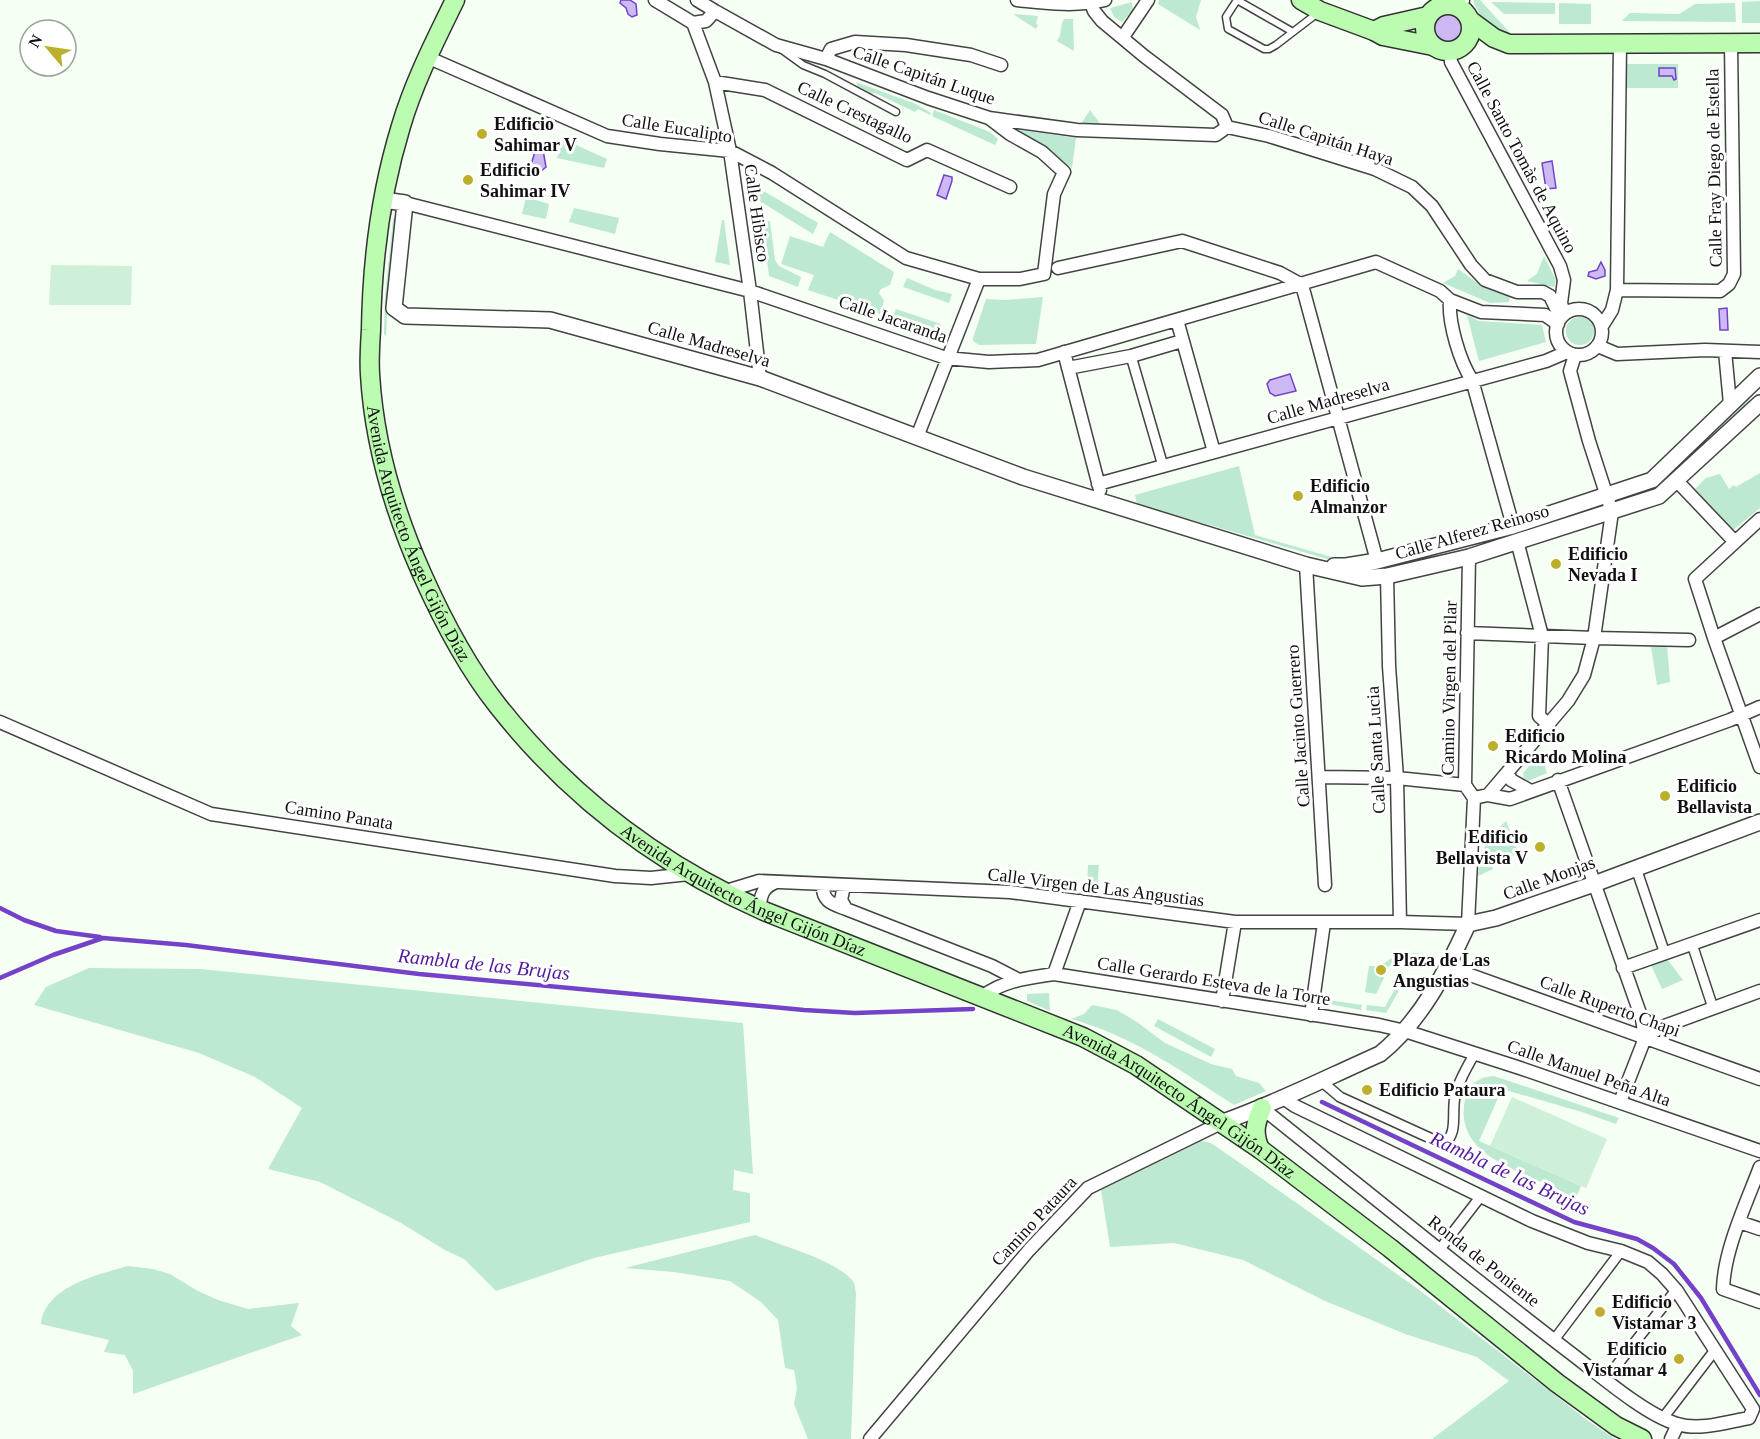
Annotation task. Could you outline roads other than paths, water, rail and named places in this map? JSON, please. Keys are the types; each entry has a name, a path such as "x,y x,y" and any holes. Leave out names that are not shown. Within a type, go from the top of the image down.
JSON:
{"main road":[{"name":"Avenida Arquitecto Ángel Gijón Díaz","path":"455,0 427,57 401,125 383,200 370,299 370,373 376,428 388,484 409,546 435,604 497,705 535,749 578,792 615,823 689,874 764,911 983,996 1083,1037 1125,1059 1223,1122 1260,1149 1390,1248 1557,1383 1616,1426 1642,1439"},
{"path":"1301,0 1320,11 1383,36 1448,48 1502,48 1509,44"},
{"path":"1374,31 1437,8 1455,5 1465,10 1494,38 1509,44 1760,44"},
{"path":"1437,8 1425,32 1448,48"},
{"path":"1448,48 1470,36 1465,10"},
{"path":"1260,1149 1254,1128 1262,1108"}],"street":[{"path":"655,0 693,23 706,21 715,11"},
{"name":"Calle Capitán Luque","path":"697,0 776,45 826,59 938,102 989,118 1077,130 1216,135 1227,127"},
{"path":"1017,0 1040,3 1105,0"},
{"path":"1123,37 1148,0"},
{"path":"1091,2 1098,16 1144,56 1222,115 1227,127"},
{"name":"Calle Hibisco","path":"693,23 715,82 730,151 760,378"},
{"path":"826,59 831,49 855,42 906,45 970,55 1001,65"},
{"path":"1602,326 1593,314 1579,309 1561,319 1557,339 1571,353 1588,354 1598,346 1602,326 1612,310 1617,290 1620,44"},
{"name":"Calle Fray Diego de Estella","path":"1617,290 1720,291 1730,284 1734,274 1731,44"},
{"name":"Calle Santo Tomàs de Aquino","path":"1448,48 1451,62 1560,266 1564,280 1561,319"},
{"name":"Calle Eucalipto","path":"427,57 607,136 730,151 772,173 906,258 978,279 1020,279 1044,274 1054,194 1064,172 1042,152 1010,134 989,118"},
{"name":"Calle Crestagallo","path":"715,82 765,90 907,160 927,150 1010,187"},
{"name":"Calle Capitán Haya","path":"1227,127 1269,136 1364,166 1413,187 1432,206 1471,265 1485,280 1517,292 1544,292 1550,296 1561,319"},
{"name":"Calle Jacaranda","path":"383,200 405,203 750,291 946,358 989,362 1038,360 1376,262 1440,291 1450,300 1481,312 1545,315 1561,319"},
{"name":"Calle Madreselva","path":"405,203 394,308 405,316 550,320 760,378 1023,477 1103,503"},
{"path":"1058,268 1182,241 1280,273 1302,285 1377,561"},
{"path":"917,437 978,279"},
{"path":"1450,300 1449,312 1464,369 1472,380 1514,525"},
{"path":"1177,320 1214,452"},
{"path":"1068,368 1131,356 1182,341"},
{"path":"1598,346 1617,354 1706,350 1760,352"},
{"path":"1725,351 1730,404"},
{"path":"1064,352 1103,503"},
{"path":"1488,795 1568,701 1584,675 1594,638 1612,512 1570,371 1571,353"},
{"name":"Calle Madreselva","path":"1098,484 1571,353"},
{"path":"1131,356 1163,466"},
{"name":"Calle Alferez Reinoso","path":"1306,565 1346,566 1377,561 1514,525 1652,480 1760,376"},
{"name":"Calle Alferez Reinoso","path":"1103,503 1306,565 1362,578 1387,576 1469,557 1659,496 1760,403"},
{"path":"1677,481 1735,542"},
{"path":"1760,519 1695,579 1760,766"},
{"path":"1516,541 1542,636 1539,716 1549,725"},
{"name":"Camino Virgen del Pilar","path":"1468,924 1474,798 1465,784 1469,557"},
{"name":"Calle Jacinto Guerrero","path":"1306,565 1325,885"},
{"name":"Calle Santa Lucia","path":"1387,576 1389,666 1397,778 1400,922"},
{"path":"1714,638 1760,614"},
{"path":"1467,633 1689,640"},
{"path":"1474,798 1488,795 1510,799 1760,707"},
{"name":"Camino Panata","path":"0,722 211,814 615,876 651,878 689,874"},
{"path":"1508,773 1511,780 1530,790"},
{"path":"1320,777 1397,778 1465,784"},
{"path":"1558,780 1642,1019 1645,1038 1620,1102"},
{"name":"Calle Monjas","path":"1468,924 1496,918 1594,884 1760,822"},
{"path":"1636,868 1665,954"},
{"name":"Calle Virgen de Las Angustias","path":"722,892 759,881 1010,892 1235,922 1468,924"},
{"path":"764,911 760,905 761,896 767,886 777,882"},
{"path":"823,885 822,893 827,901 992,966 1017,980"},
{"path":"844,886 841,900 846,909"},
{"path":"1054,974 1080,901"},
{"path":"1623,968 1760,920"},
{"path":"1222,1001 1235,922"},
{"path":"1311,1015 1324,923"},
{"path":"1405,1031 1448,967 1468,924"},
{"path":"1692,944 1713,1008"},
{"name":"Calle Ruperto Chapi","path":"1448,967 1760,1079"},
{"name":"Calle Gerardo Esteva de la Torre","path":"983,996 992,989 1017,980 1054,974 1405,1031"},
{"path":"1645,1038 1659,1028 1760,991"},
{"name":"Calle Manuel Peña Alta","path":"1405,1031 1760,1151"},
{"name":"Camino Pataura","path":"870,1439 1029,1250 1088,1188 1223,1122 1262,1108 1380,1054 1405,1031"},
{"path":"1320,1080 1340,1097 1443,1144 1450,1140 1454,1130 1452,1111 1456,1090 1475,1053"},
{"path":"1282,1097 1296,1106 1532,1221 1588,1243 1621,1251 1648,1262 1676,1290 1715,1350 1663,1418"},
{"name":"Ronda de Poniente","path":"1262,1108 1554,1340 1663,1418 1678,1424 1696,1427 1749,1418 1753,1409 1715,1350"},
{"path":"1760,1167 1739,1222 1723,1274 1723,1289 1760,1302"},
{"path":"1440,1249 1481,1196"},
{"path":"1739,1222 1760,1229"},
{"path":"1554,1340 1621,1251"},
{"path":"1606,1379 1676,1290"},
{"path":"1671,1439 1678,1424"}],"lane":[{"path":"1293,32 1237,0 1226,17 1228,29 1264,49 1269,49 1293,32 1320,11"},
{"path":"776,45 803,65 825,74 896,112"}],"waterway":[{"path":"0,908 24,920 56,931 100,937"},
{"name":"Rambla de las Brujas","path":"0,978 53,955 103,938 186,945 419,974 804,1010 855,1013 973,1009"},
{"name":"Rambla de las Brujas","path":"1322,1102 1574,1222 1637,1239 1653,1248 1674,1264 1701,1298 1760,1395"}],"place":[{"name":"Edificio Sahimar V","path":"482,134"},
{"name":"Edificio Sahimar IV","path":"468,180"},
{"name":"Edificio Almanzor","path":"1298,496"},
{"name":"Edificio Nevada I","path":"1556,564"},
{"name":"Edificio Ricardo Molina","path":"1493,746"},
{"name":"Edificio Bellavista","path":"1665,796"},
{"name":"Edificio Bellavista V","path":"1540,847"},
{"name":"Plaza de Las Angustias","path":"1381,970"},
{"name":"Edificio Pataura","path":"1367,1090"},
{"name":"Edificio Vistamar 3","path":"1600,1312"},
{"name":"Edificio Vistamar 4","path":"1679,1359"}]}
